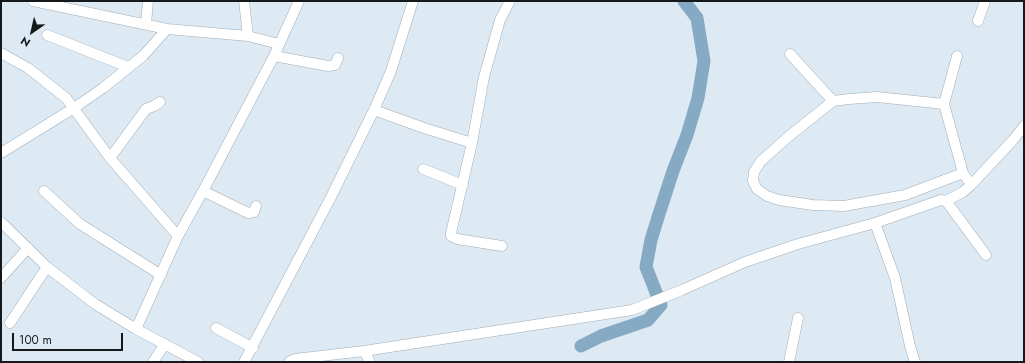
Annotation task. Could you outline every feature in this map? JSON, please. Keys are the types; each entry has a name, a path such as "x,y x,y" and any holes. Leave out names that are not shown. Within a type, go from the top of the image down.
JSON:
{"street":[{"path":"33,1 167,29 248,36 279,44"},
{"path":"146,24 148,1"},
{"path":"244,1 248,36"},
{"path":"136,328 178,236 274,56 299,1"},
{"path":"244,362 253,348 374,110 391,71 413,1"},
{"path":"502,246 457,239 451,236 451,232 472,143 484,77 500,20 510,1"},
{"path":"978,21 985,1"},
{"path":"1,152 74,108 103,88 143,56 167,29"},
{"path":"47,35 128,67"},
{"path":"790,54 833,101"},
{"path":"274,56 328,66 335,65 338,58"},
{"path":"957,56 944,104 963,173 971,185"},
{"path":"3,57 28,68 66,98 110,158 178,236"},
{"path":"944,104 877,97 833,101 788,136 761,161 754,172 753,181 757,189 767,196 779,200 813,205 844,206 905,195 963,173"},
{"path":"110,158 146,108 154,106 160,102"},
{"path":"374,110 472,143"},
{"path":"289,362 295,359 364,351 632,310 753,259 798,244 874,223 941,200 946,201 963,192 971,185 1024,126"},
{"path":"423,169 463,185"},
{"path":"44,191 80,224 161,275"},
{"path":"203,191 248,213 254,212 256,206"},
{"path":"946,201 986,255"},
{"path":"1,222 47,267 95,304 198,362"},
{"path":"874,223 895,278 910,346 916,362"},
{"path":"1,278 28,248"},
{"path":"10,323 47,267"},
{"path":"789,362 798,318"},
{"path":"216,328 253,348"},
{"path":"154,362 166,344"},
{"path":"364,351 370,362"}],"waterway":[{"path":"581,346 601,336 648,320 661,305 646,267 651,240 698,98 704,61 697,18 684,1"}]}
